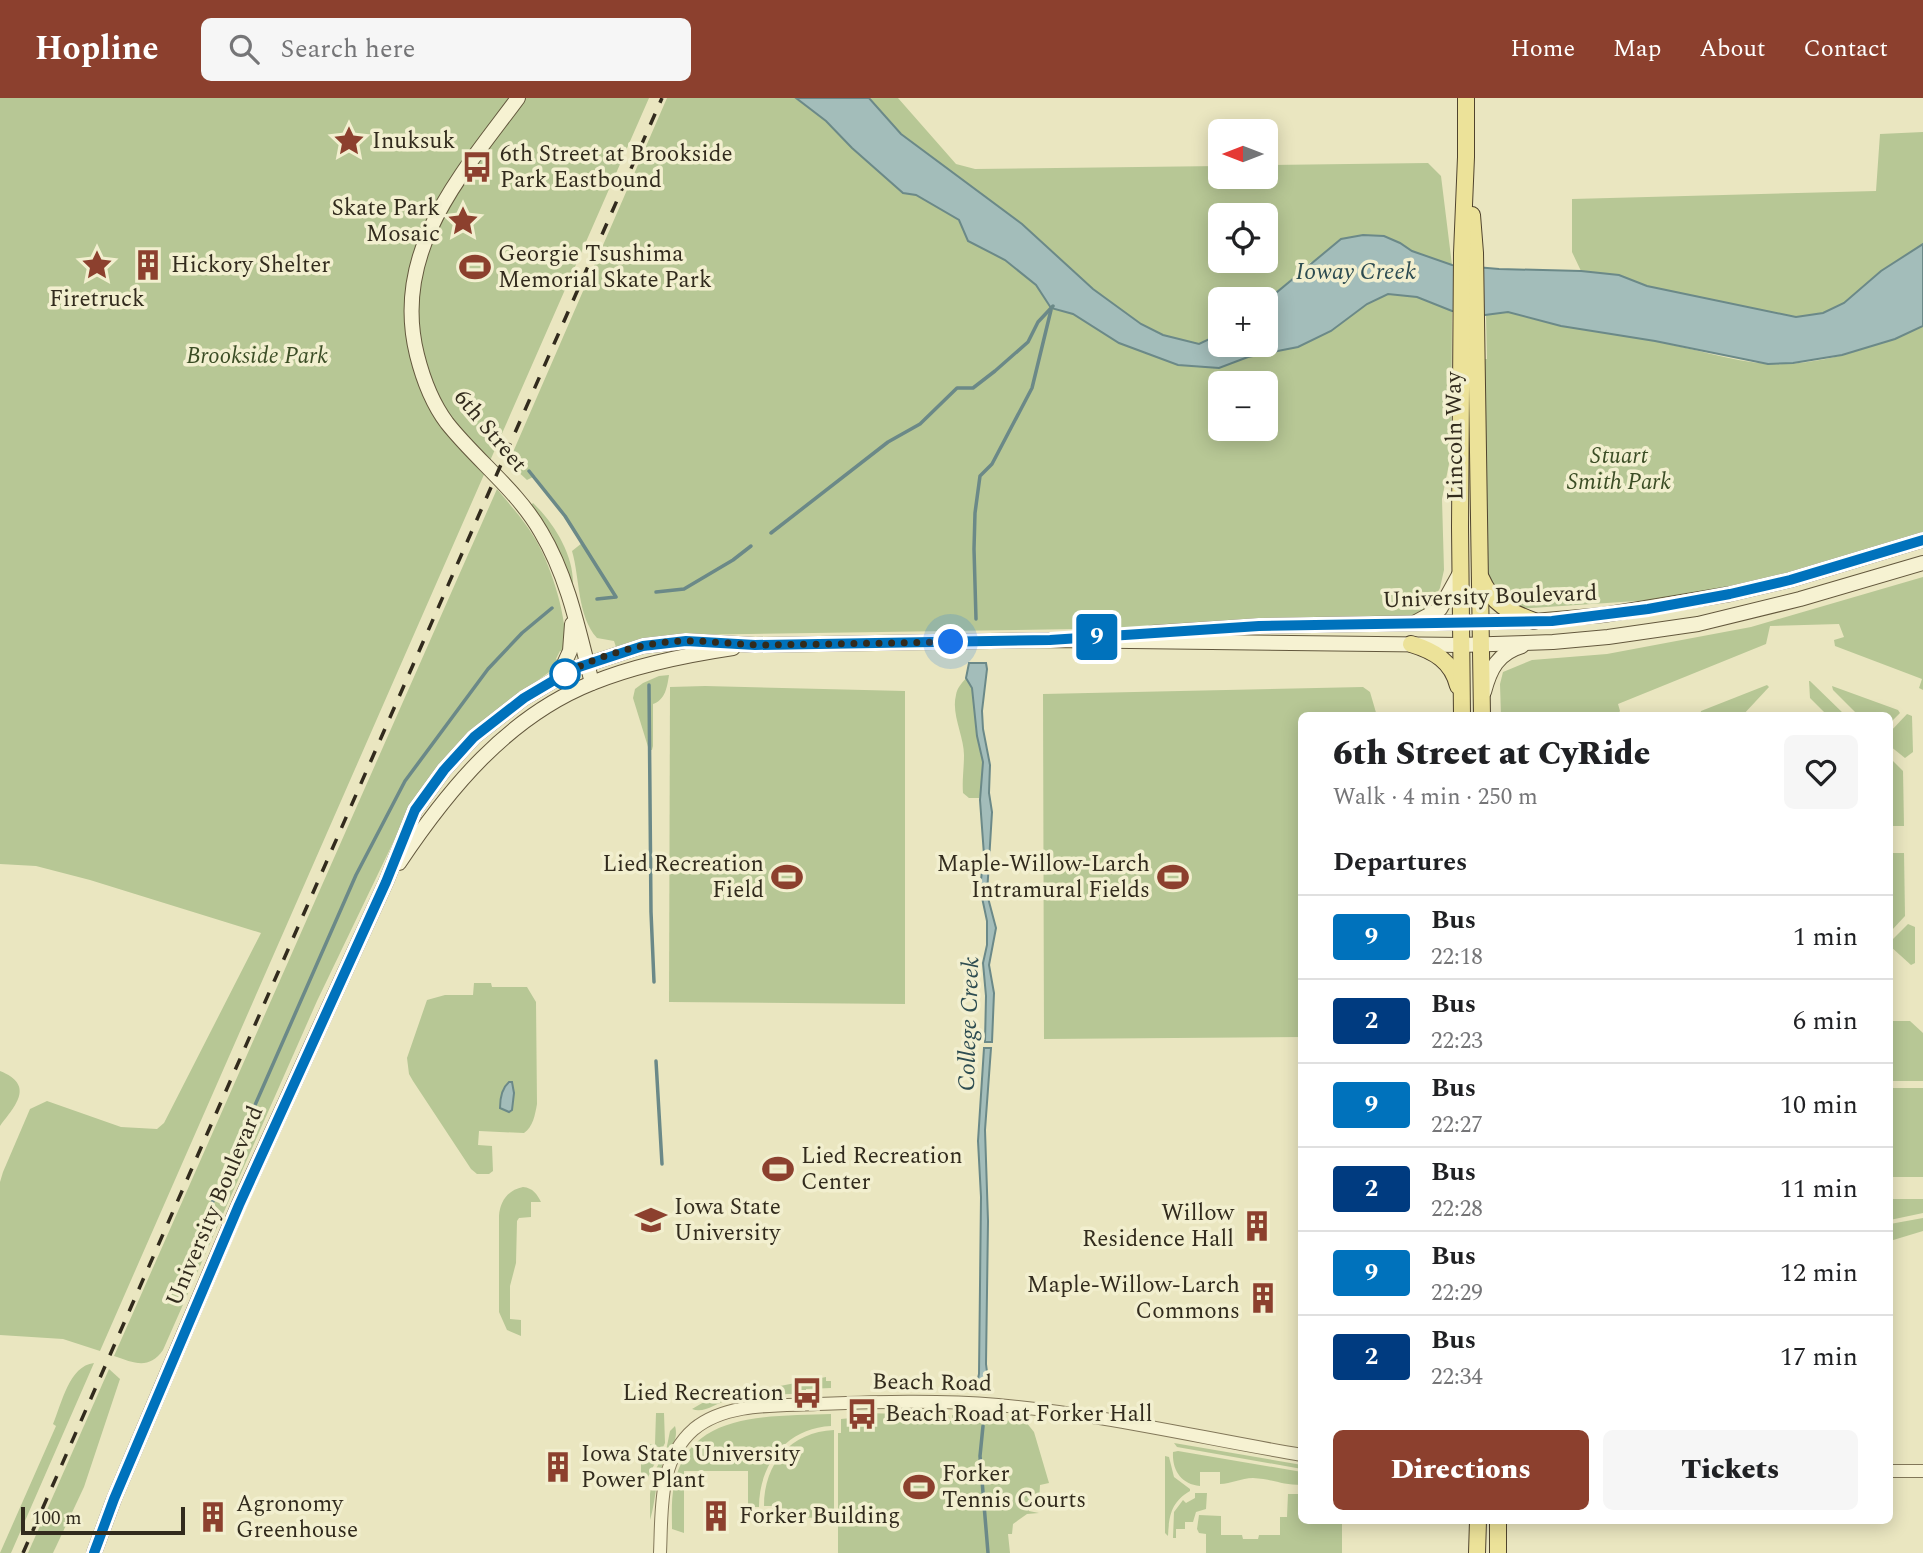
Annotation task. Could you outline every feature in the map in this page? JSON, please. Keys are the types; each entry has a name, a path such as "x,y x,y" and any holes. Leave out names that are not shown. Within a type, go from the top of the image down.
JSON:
{"main road":[{"name":"6th Street","path":"518,98 444,201 423,242 412,293 414,340 426,384 446,421 510,490 541,532 558,568 572,609 592,683"},
{"name":"Lincoln Way","path":"1466,98 1469,359 1482,710"},
{"name":"Lincoln Way","path":"1462,709 1460,573 1469,359"},
{"name":"University Boulevard","path":"1050,640 1259,626 1534,621 1648,609 1790,580 1923,540"},
{"name":"University Boulevard","path":"94,1553 114,1499 239,1205 386,882 415,810 444,770 489,724 557,678 587,663 661,643 686,641 755,645 1050,640 1461,645 1608,638 1698,624 1923,563"},
{"path":"1411,624 1440,608 1460,573"},
{"path":"1479,574 1497,603 1534,621"},
{"path":"557,678 570,651 572,609"},
{"path":"1482,710 1487,682 1498,659 1513,648 1534,643"},
{"path":"1411,644 1433,652 1450,666 1457,681 1462,709"},
{"name":"University Boulevard","path":"386,882 443,800 493,748 535,714 592,683 662,662 755,645"},
{"path":"1477,1553 1478,1524"},
{"path":"1498,1524 1498,1553"}],"street":[{"name":"Beach Road","path":"660,1553 663,1495 670,1464 693,1430 735,1411 772,1406 894,1402 1000,1405 1116,1420 1298,1454"},
{"path":"1893,1471 1923,1471"}],"green space":[{"name":"Brookside Park","path":"0,98 649,98 100,1351 63,1339 0,1335 0,1182 3,1172 30,1109 47,1101 121,1127 157,1129 164,1123 261,933 90,880 36,866 0,864"},
{"path":"667,98 796,98 826,121 903,193 916,195 959,220 968,241 1005,260 1036,285 1051,308 1073,314 1119,343 1219,368 1248,357 1278,357 1278,351 1298,347 1331,331 1367,304 1388,294 1417,297 1452,311 1451,454 1442,499 1444,570 1440,588 1431,604 1434,608 1414,617 1142,628 684,635 616,647 614,641 597,638 582,608 572,551 582,543 535,476 527,480 513,467 510,459"},
{"path":"869,98 898,98 956,164 975,169 1208,166 1208,189 1278,189 1278,165 1428,163 1441,176 1452,265 1412,251 1400,243 1311,262 1278,291 1278,287 1208,287 1208,340 1199,344 1163,335 1141,324 1093,289 1022,224 901,134"},
{"path":"1923,132 1923,244 1881,271 1844,303 1823,313 1796,317 1647,286 1619,275 1581,271 1572,252 1572,199 1876,191 1880,134"},
{"name":"Stuart Smith Park","path":"1508,312 1562,325 1769,364 1808,362 1848,354 1923,326 1923,534 1746,586 1682,598 1517,609 1496,596 1486,570 1483,359 1487,359 1486,315"},
{"path":"497,489 530,531 547,562 561,609 566,640 565,653 560,651 556,659 560,662 552,670 474,727 414,799 317,1001 163,1350 147,1363 114,1356"},
{"path":"533,503 561,540 570,562 573,585 552,535 531,505"},
{"path":"1923,577 1923,690 1919,688 1922,679 1835,646 1834,640 1844,637 1839,624 1770,626 1766,644 1618,704 1619,712 1501,712 1500,684 1503,672 1532,660 1607,654 1751,627"},
{"path":"669,675 663,696 653,704 653,746 652,750 649,750 633,698 635,689 659,676"},
{"path":"966,678 972,688 977,736 983,762 983,788 979,798 969,798 963,793 964,755 955,702 957,690"},
{"path":"1809,681 1842,712 1824,712 1810,698"},
{"path":"1767,685 1769,687 1746,712 1701,711"},
{"path":"1832,686 1900,713 1893,720 1893,712 1855,712"},
{"name":"Lied Recreation Field","path":"670,687 905,691 905,1004 669,1002"},
{"name":"Maple-Willow-Larch Intramural Fields","path":"1363,687 1370,692 1376,712 1298,712 1298,1037 1044,1039 1043,694"},
{"path":"1907,714 1912,716 1913,752 1905,758 1893,748 1893,729"},
{"path":"1893,761 1903,771 1904,826 1893,826"},
{"path":"1893,853 1904,853 1905,916 1893,929"},
{"path":"1908,924 1915,927 1915,963 1911,965 1893,949 1893,939"},
{"path":"474,983 491,983 492,987 527,987 536,1002 537,1104 534,1116 530,1127 524,1133 479,1131 478,1145 492,1146 493,1171 489,1174 477,1174 471,1169 413,1081 409,1074 407,1058 427,1000 445,995 473,995"},
{"path":"1893,1021 1910,1021 1923,1033 1923,1081 1893,1081"},
{"path":"0,1071 11,1077 20,1089 12,1111 0,1126"},
{"path":"1893,1088 1923,1088 1923,1177 1893,1177"},
{"path":"523,1187 534,1192 541,1202 531,1202 531,1217 519,1218 517,1221 516,1263 510,1286 510,1319 521,1320 521,1336 507,1330 499,1312 499,1216 506,1197"},
{"path":"1893,1199 1923,1199 1923,1213 1893,1219"},
{"path":"1923,1218 1923,1231 1893,1240 1893,1223"},
{"path":"94,1363 11,1553 0,1553 56,1426 53,1424 72,1378 85,1366"},
{"path":"109,1369 120,1379 84,1487 53,1553 28,1553"},
{"path":"826,1377 826,1381 831,1381 831,1388 806,1389 806,1393 737,1398 706,1409 692,1409 716,1395 760,1390"},
{"path":"656,1413 664,1413 665,1443 648,1477 641,1477 641,1445 655,1444"},
{"path":"862,1413 949,1415 950,1421 952,1415 1026,1422 1034,1432 1049,1483 1040,1485 1039,1502 1029,1505 1029,1511 1039,1513 1027,1514 1013,1524 1012,1534 1008,1534 1010,1553 838,1553 838,1523 842,1520 838,1516 838,1433 841,1433 841,1419 862,1417"},
{"path":"831,1414 831,1426 815,1428 801,1434 788,1441 778,1452 764,1477 759,1507 748,1507 748,1471 684,1471 684,1533 672,1529 674,1486 682,1461 696,1443 714,1430 736,1422"},
{"path":"675,1426 675,1440 661,1468 650,1520 653,1474 666,1451 670,1431"},
{"path":"834,1430 832,1516 773,1517 772,1506 764,1506 765,1490 775,1464 793,1444 805,1437"},
{"path":"1174,1443 1298,1464 1298,1468 1177,1447"},
{"path":"1173,1452 1298,1471 1298,1485 1253,1478 1220,1484 1220,1472 1200,1472 1200,1486 1193,1485 1179,1475 1174,1465"},
{"path":"1165,1456 1169,1457 1174,1477 1190,1489 1172,1510 1168,1536 1165,1533"},
{"path":"1195,1493 1207,1493 1206,1509 1196,1512 1193,1522 1185,1522 1185,1529 1176,1529 1176,1538 1173,1538 1174,1512 1183,1500 1186,1503 1195,1498"},
{"path":"1288,1494 1298,1494 1298,1524 1342,1524 1342,1553 1206,1553 1206,1534 1199,1533 1197,1529 1199,1515 1221,1516 1221,1535 1242,1535 1243,1539 1258,1539 1259,1535 1280,1535 1280,1517 1287,1517"}],"water":[{"name":"Ioway Creek","path":"796,98 869,98 901,134 1022,224 1093,289 1141,324 1163,335 1199,344 1208,340 1208,357 1248,357 1219,368 1178,365 1119,343 1073,314 1051,308 1036,285 1005,260 968,241 959,220 916,195 903,193 826,121"},
{"name":"Ioway Creek","path":"1363,235 1384,236 1412,251 1452,265 1619,275 1647,286 1796,317 1823,313 1844,303 1881,271 1923,244 1923,326 1895,339 1842,355 1768,364 1655,341 1561,326 1508,312 1485,315 1452,311 1417,297 1388,294 1367,304 1331,331 1298,347 1278,351 1278,291 1341,239"},
{"path":"969,663 986,663 987,669 982,711 990,765 989,793 992,812 987,894 996,928 989,965 994,993 992,1042 985,1042 986,996 983,963 987,945 987,921 980,888 984,855 980,800 983,762 977,736 972,688 966,678"},
{"path":"984,1048 991,1048 985,1130 988,1221 986,1364 989,1388 976,1388 979,1374 981,1197 978,1141"},
{"path":"509,1082 512,1082 514,1093 512,1110 509,1112 500,1108 502,1094"}],"waterway":[{"path":"771,533 888,442 920,424 957,388 973,388 995,371 1028,342 1038,322 1053,306"},
{"name":"College Creek","path":"976,619 975,513 980,476 992,464 1032,388 1051,310"},
{"path":"529,471 565,516 616,597 597,599"},
{"path":"656,592 684,589 751,546"},
{"path":"198,1235 356,875 405,781 488,669 522,633 552,608"},
{"path":"649,685 654,982"},
{"path":"656,1061 662,1164"},
{"name":"College Creek","path":"983,1426 980,1456 988,1553"}],"railway":[{"path":"23,1553 662,98"}],"bus line":[{"name":"9","path":"94,1553 114,1499 239,1205 386,882 415,810 444,770 474,737 506,710 573,669 643,646 686,641 755,645 1050,640 1259,626 1552,621 1648,609 1730,594 1790,580 1923,540"}],"place":[{"name":"Inuksuk","path":"349,141"},
{"name":"6th Street at Brookside Park Eastbound","path":"477,167"},
{"name":"Skate Park Mosaic","path":"463,221"},
{"name":"Firetruck","path":"97,265"},
{"name":"Hickory Shelter","path":"148,265"},
{"name":"Georgie Tsushima Memorial Skate Park","path":"475,267"},
{"name":"Lied Recreation Field","path":"787,877"},
{"name":"Maple-Willow-Larch Intramural Fields","path":"1173,877"},
{"name":"Lied Recreation Center","path":"778,1169"},
{"name":"Iowa State University","path":"651,1220"},
{"name":"Willow Residence Hall","path":"1257,1226"},
{"name":"Maple-Willow-Larch Commons","path":"1263,1298"},
{"name":"Lied Recreation","path":"807,1393"},
{"name":"Beach Road at Forker Hall","path":"862,1414"},
{"name":"Iowa State University Power Plant","path":"558,1467"},
{"name":"Forker Tennis Courts","path":"919,1487"},
{"name":"Forker Building","path":"716,1516"},
{"name":"Agronomy Greenhouse","path":"213,1517"}],"route":[{"path":"565,674 562,672 557,678 561,676 573,669 587,663 661,643 686,641 755,645 951,642"}]}
